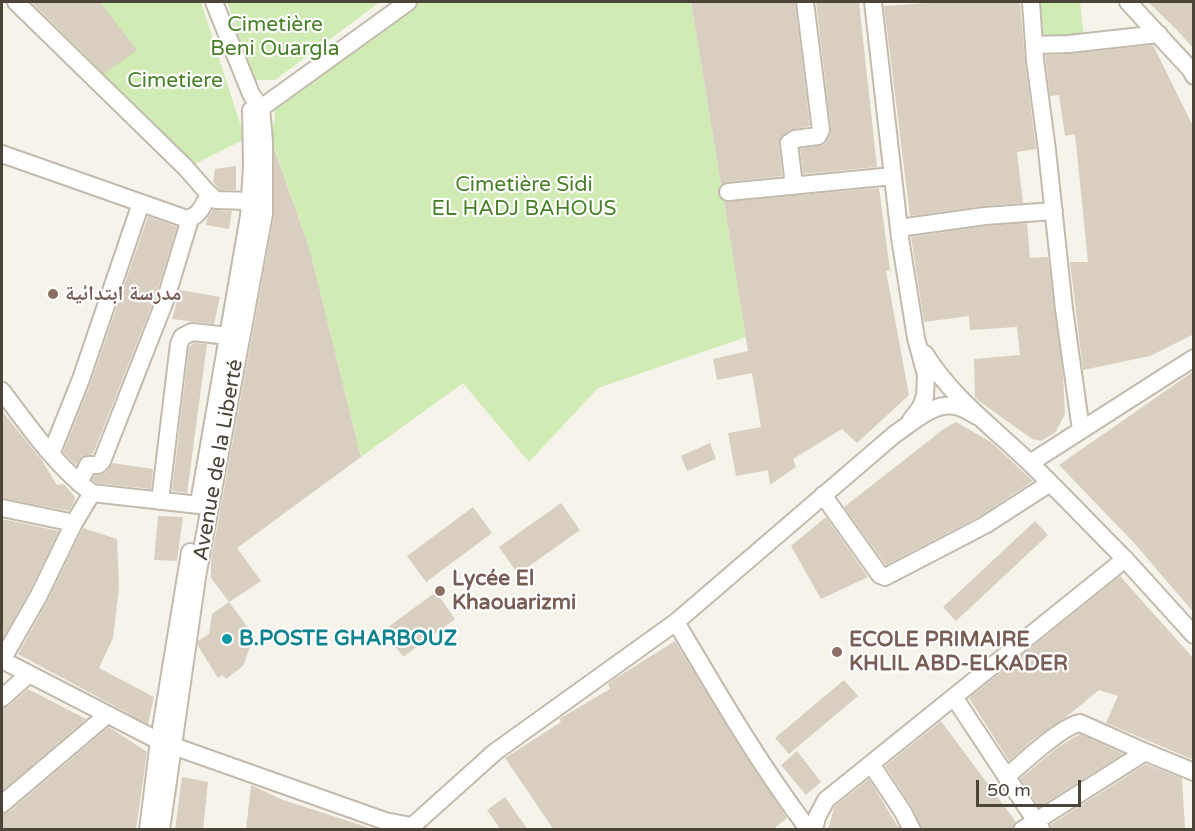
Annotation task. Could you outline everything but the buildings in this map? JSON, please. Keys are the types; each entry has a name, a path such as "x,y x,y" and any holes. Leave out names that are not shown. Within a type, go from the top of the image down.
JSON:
{"street":[{"path":"16,2 185,167 209,195 220,201 250,201"},
{"name":"Avenue de la Liberté","path":"161,830 165,743 212,420 264,214 264,141 254,105 214,2"},
{"path":"254,105 408,2"},
{"path":"794,186 789,142 818,136 822,130 805,2"},
{"path":"873,2 899,228 915,338 927,384 921,407 907,426"},
{"path":"1031,2 1064,309 1081,430"},
{"path":"1128,2 1159,34 1194,76"},
{"path":"1034,45 1069,44 1159,34"},
{"name":"Avenue de la Liberté","path":"148,830 210,502 235,336 250,201 254,105"},
{"path":"2,154 190,219 196,216 209,195"},
{"path":"728,192 893,176"},
{"path":"51,454 81,379 141,203"},
{"path":"899,228 985,216 1054,211"},
{"path":"190,219 166,298 102,462 98,465 88,465 86,488 74,523 38,597 2,660 165,743 385,821 411,828 495,752 676,622 895,434 923,414 943,406 956,406 977,416"},
{"path":"160,501 179,344 182,337 192,332 235,336"},
{"path":"915,338 937,372 977,416 1050,483 1125,559 1194,635"},
{"path":"1030,463 1194,358"},
{"path":"3,396 51,454 86,488 160,501 199,505"},
{"path":"823,495 880,575 885,577 985,525 1050,483"},
{"path":"2,508 74,523"},
{"path":"814,830 817,817 826,800 1125,559"},
{"path":"676,622 782,795 809,830"},
{"path":"2,698 28,674"},
{"path":"954,697 1006,777 1033,827 1145,752"},
{"path":"2,804 107,715"},
{"path":"1006,777 1059,734 1073,724 1080,723 1194,772"},
{"path":"871,764 903,812 912,830"}],"green space":[{"name":"Cimetiere","path":"100,2 201,2 245,139 195,164 99,77 136,50"},
{"name":"Cimetière Beni Ouargla","path":"227,2 380,2 275,80 254,80"},
{"name":"Cimetière Sidi EL HADJ BAHOUS","path":"414,2 691,2 746,337 598,388 529,462 463,383 361,457 310,251 270,134 275,119 274,107"},
{"path":"1040,2 1080,2 1084,38 1044,41"}],"place":[{"name":"مدرسة ابتدائية","path":"53,294"},
{"name":"Lycée El Khaouarizmi","path":"440,591"},
{"name":"B.POSTE GHARBOUZ","path":"227,639"},
{"name":"ECOLE PRIMAIRE KHLIL ABD-ELKADER","path":"837,652"}]}
